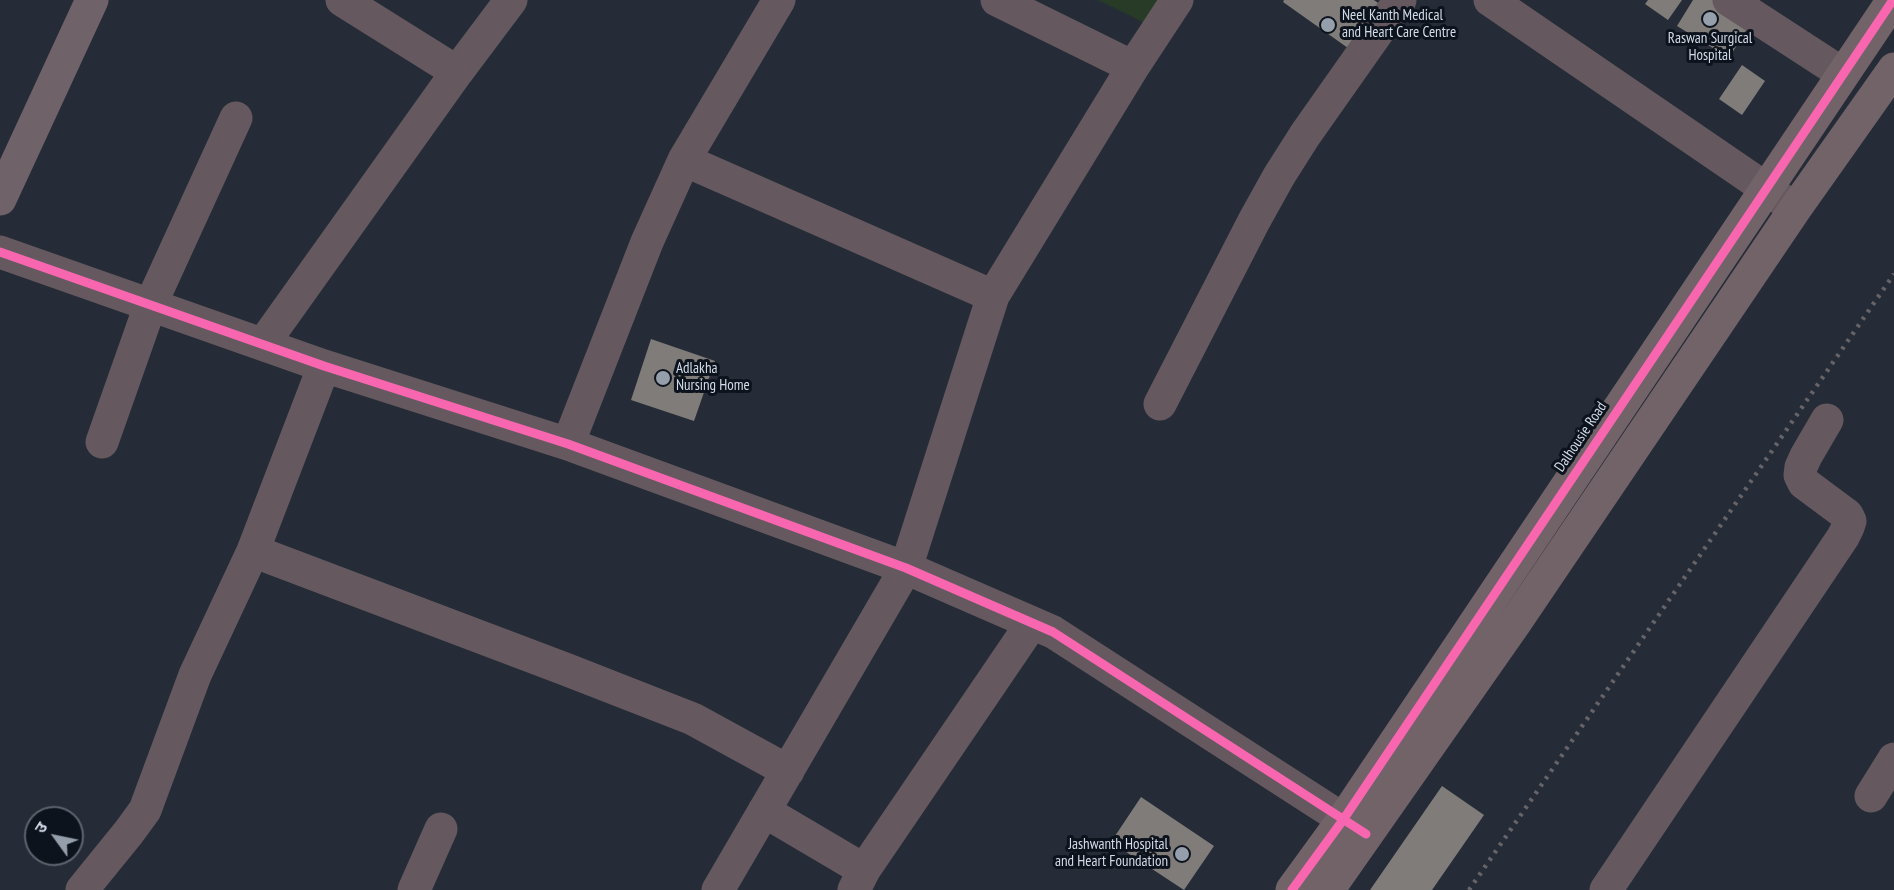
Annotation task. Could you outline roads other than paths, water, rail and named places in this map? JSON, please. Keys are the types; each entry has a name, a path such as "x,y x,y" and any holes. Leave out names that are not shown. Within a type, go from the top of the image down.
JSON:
{"main road":[{"path":"0,199 92,0"}],"street":[{"path":"342,0 457,72"},
{"path":"263,344 511,0"},
{"path":"568,444 647,242 684,160 779,0"},
{"path":"998,0 1133,67"},
{"path":"718,890 906,568 993,296 1133,67 1177,0"},
{"path":"1160,404 1279,176 1305,135 1400,0"},
{"path":"1490,0 1796,209"},
{"path":"1729,0 1843,74"},
{"name":"Dalhousie Road","path":"1328,890 1354,827 1765,188 1893,0"},
{"name":"Dalhousie Road","path":"1292,890 1354,827 1515,623 1796,209 1894,69"},
{"path":"102,442 150,306 236,118"},
{"path":"684,160 993,296"},
{"path":"0,252 324,366 568,444 906,568 1053,632 1354,827"},
{"path":"82,890 145,810 195,675 253,551 324,366"},
{"path":"1606,890 1843,537 1850,521 1847,515 1804,483 1800,475 1806,456 1827,420"},
{"path":"253,551 693,719 788,771"},
{"path":"764,811 859,880 1032,623"},
{"path":"1871,796 1894,759"},
{"path":"414,890 441,829"}],"railway":[{"path":"1469,890 1894,274"}],"place":[{"name":"Raswan Surgical Hospital","path":"1710,19"},
{"name":"Neel Kanth Medical and Heart Care Centre","path":"1328,25"},
{"name":"Adlakha Nursing Home","path":"663,378"},
{"name":"Jashwanth Hospital and Heart Foundation","path":"1182,854"}]}
